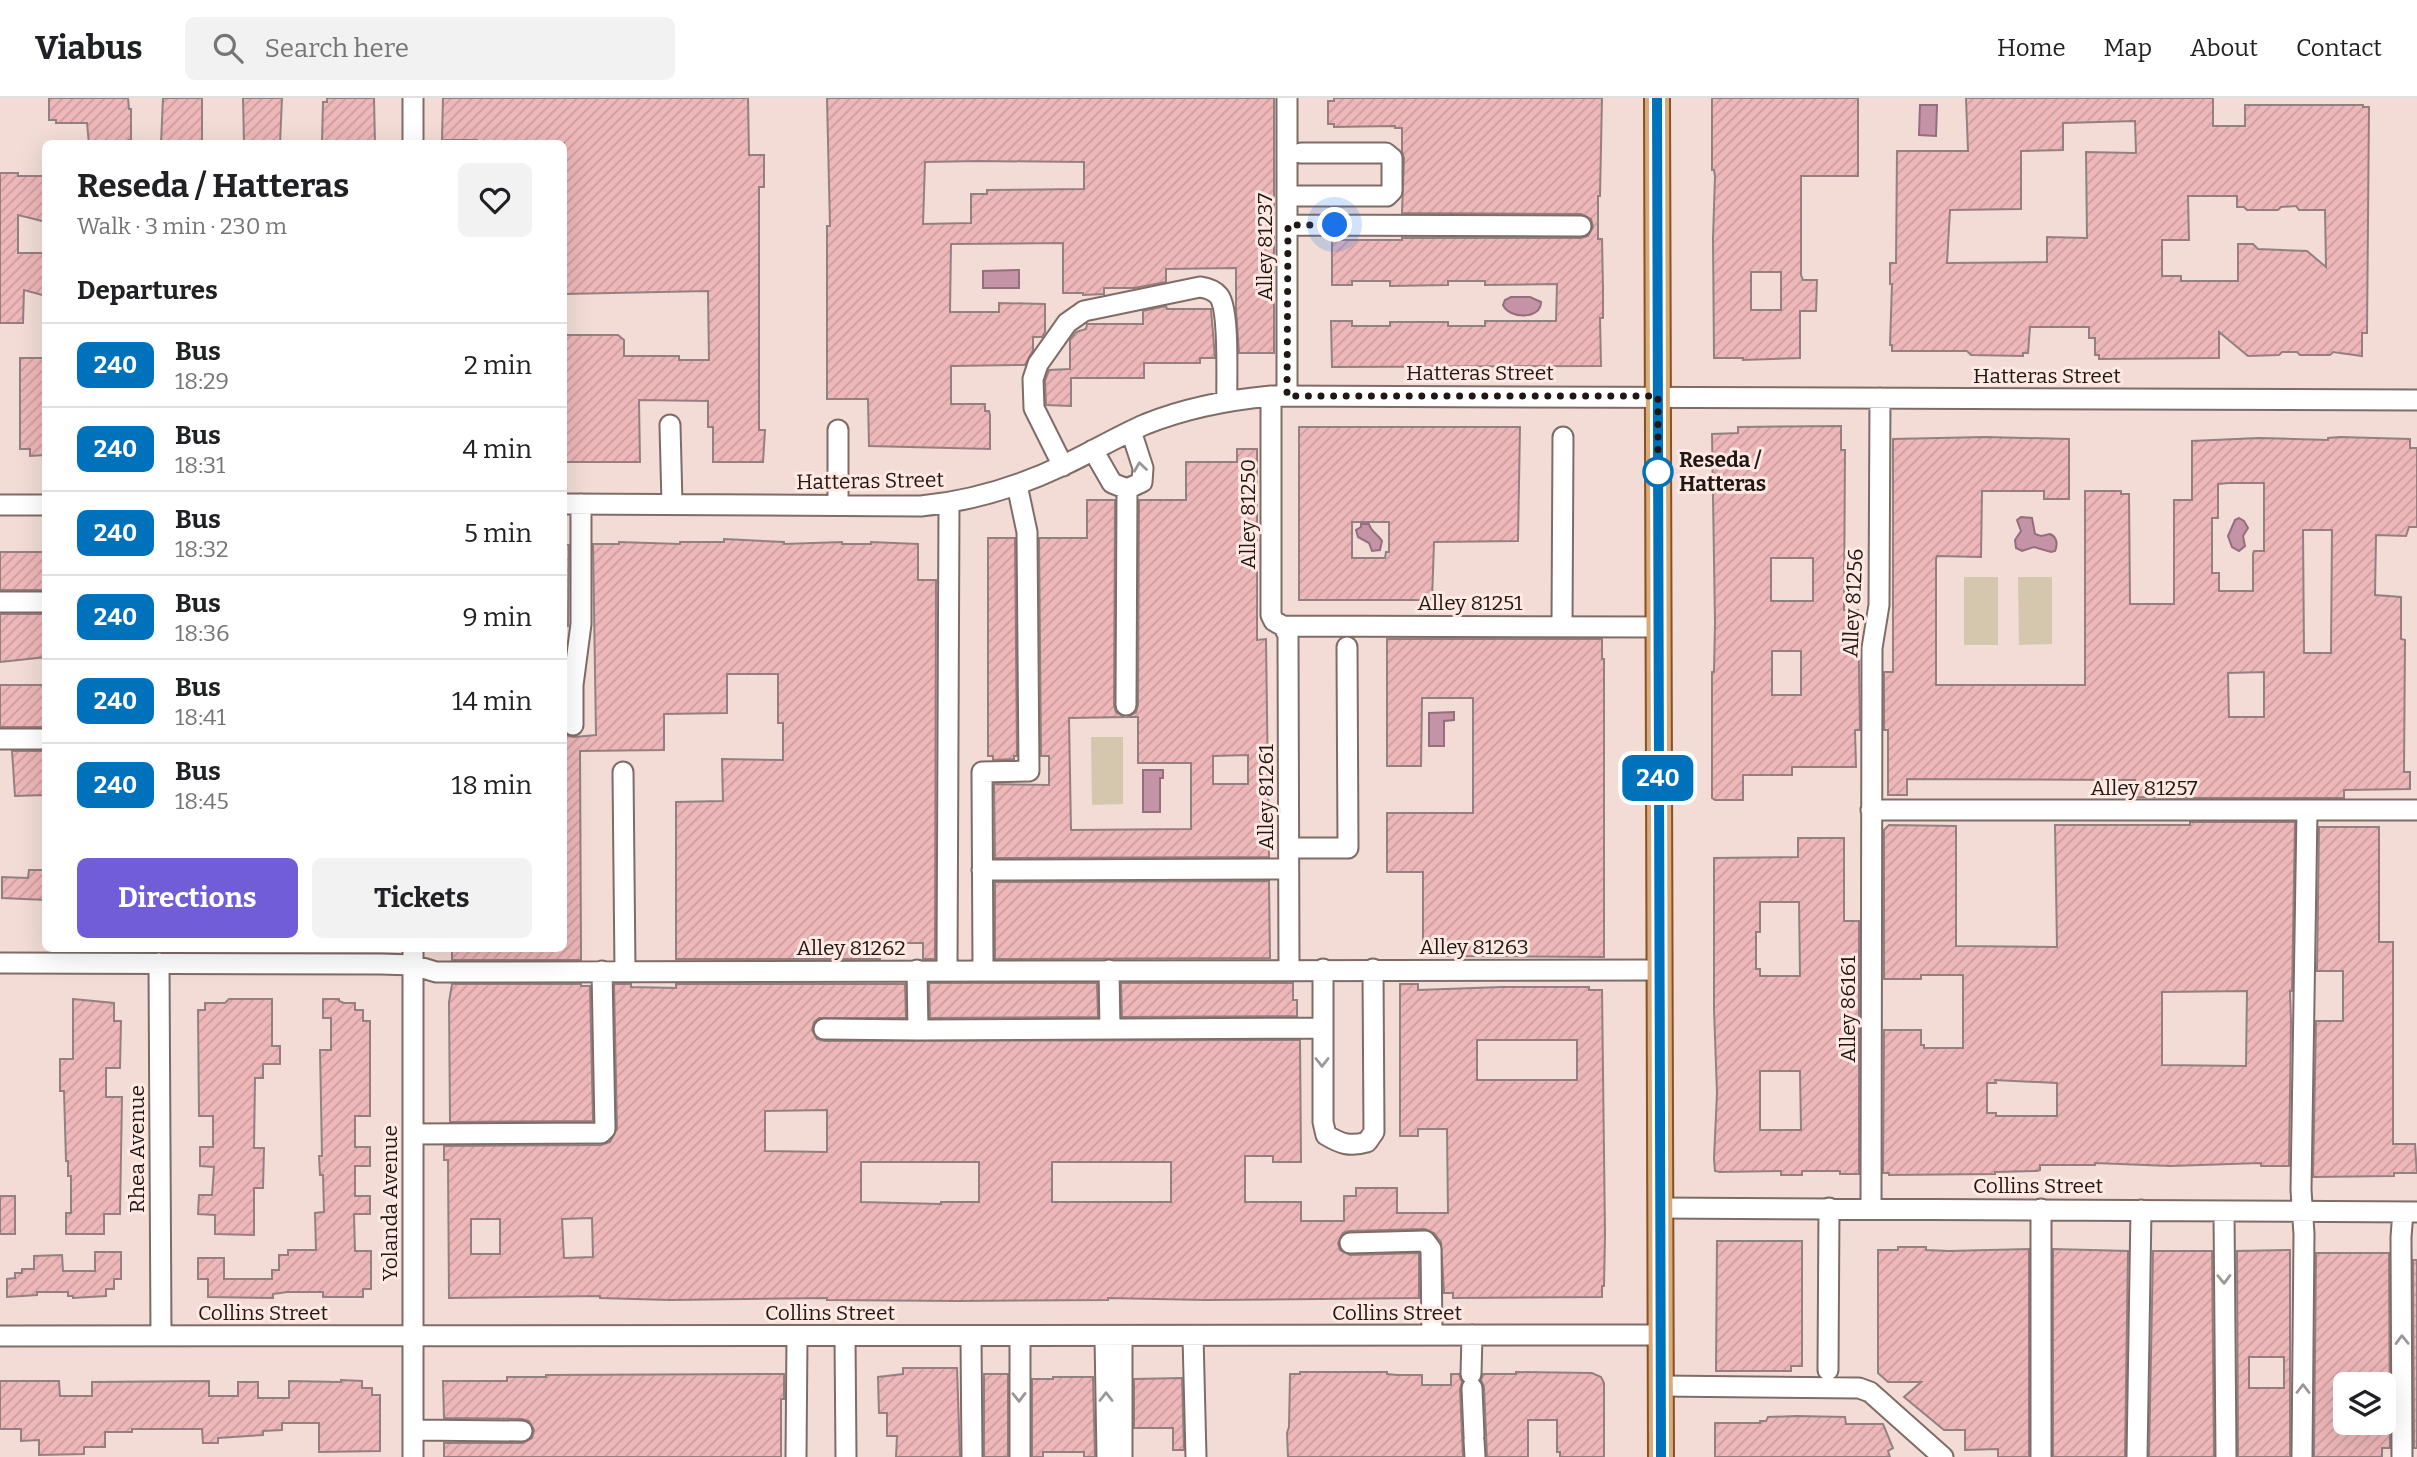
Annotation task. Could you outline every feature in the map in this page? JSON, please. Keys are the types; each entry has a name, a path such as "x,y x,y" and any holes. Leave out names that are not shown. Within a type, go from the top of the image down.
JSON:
{"main road":[{"path":"1657,98 1661,1457"}],"street":[{"path":"413,98 413,140"},
{"name":"Alley 81237","path":"1279,396 1288,225 1287,98"},
{"path":"1288,196 1387,196 1392,191 1392,158 1386,153 1301,153"},
{"path":"1288,225 1581,226"},
{"path":"1063,466 1034,408 1033,379 1038,364 1067,323 1084,311 1200,287 1210,289 1218,294 1225,312 1227,400"},
{"name":"Hatteras Street","path":"572,504 921,506 949,503 973,499 1017,485 1063,466 1131,431 1192,408 1227,400 1279,396 2417,400"},
{"name":"Alley 81250","path":"1279,396 1271,615 1274,621 1283,626"},
{"name":"Alley 81256","path":"1871,810 1872,648 1879,605 1880,398"},
{"path":"670,425 672,505"},
{"path":"838,429 838,505"},
{"path":"1093,450 1112,483 1127,489 1142,482 1143,468 1131,431"},
{"path":"1562,626 1563,437"},
{"path":"983,970 982,772 1028,771 1027,532 1017,485"},
{"path":"1126,705 1127,489"},
{"path":"947,970 949,503"},
{"path":"572,504 581,624 573,685 573,724"},
{"path":"0,505 42,505"},
{"path":"0,602 42,602"},
{"name":"Alley 81251","path":"1283,626 1658,627"},
{"name":"Alley 81261","path":"1283,626 1288,635 1289,969"},
{"path":"1289,848 1348,848 1347,647"},
{"path":"0,739 42,739"},
{"path":"623,772 625,971"},
{"name":"Alley 81257","path":"1871,810 2417,810"},
{"name":"Alley 86161","path":"1871,810 1871,1208"},
{"path":"2302,1457 2302,1054 2307,810"},
{"path":"982,870 1289,869"},
{"name":"Alley 81262","path":"0,963 159,963 413,957 436,972 1289,969"},
{"name":"Yolanda Avenue","path":"413,957 413,1457"},
{"name":"Rhea Avenue","path":"159,963 161,1335"},
{"name":"Alley 81263","path":"1289,969 1659,970"},
{"path":"1322,969 1322,1108 1326,1135 1339,1143 1353,1146 1367,1142 1374,1132 1373,969"},
{"path":"917,970 918,1030"},
{"path":"1109,970 1110,1029"},
{"path":"413,1135 601,1133 605,1129 602,971"},
{"path":"824,1029 1322,1028"},
{"name":"Collins Street","path":"1659,1208 2410,1212"},
{"path":"1828,1370 1829,1208"},
{"path":"2041,1209 2041,1457"},
{"path":"2137,1457 2141,1210"},
{"path":"2224,1211 2226,1457"},
{"path":"2402,1457 2401,1237 2410,1212"},
{"path":"1350,1243 1425,1241 1429,1244 1432,1335"},
{"path":"1472,1335 1474,1444"},
{"name":"Collins Street","path":"0,1336 1660,1335"},
{"path":"796,1457 797,1336"},
{"path":"845,1336 846,1457"},
{"path":"971,1336 972,1457"},
{"path":"1020,1336 1020,1457"},
{"path":"1107,1457 1114,1336"},
{"path":"1114,1336 1122,1457"},
{"path":"1194,1336 1196,1457"},
{"path":"1661,1386 1859,1388 1870,1392 1943,1457"},
{"path":"413,1430 522,1431"}],"shaded area":[{"path":"1920,105 1937,105 1936,136 1919,135"},
{"path":"1019,270 1019,288 983,288 983,271"},
{"path":"1511,297 1530,297 1541,302 1540,308 1531,315 1511,313 1503,305 1505,300"},
{"path":"2021,517 2032,518 2035,534 2050,534 2054,537 2057,543 2055,551 2034,547 2022,551 2016,548 2015,540 2021,531 2017,520"},
{"path":"2239,518 2248,528 2243,536 2245,546 2239,551 2232,547 2228,536 2235,520"},
{"path":"1361,524 1369,524 1382,541 1380,550 1372,551 1369,543 1358,537 1356,530"},
{"path":"1964,577 1998,577 1998,645 1964,645"},
{"path":"2018,577 2052,577 2052,644 2019,645"},
{"path":"1454,712 1454,720 1444,721 1444,746 1429,746 1429,713"},
{"path":"1091,737 1123,737 1123,804 1092,805"},
{"path":"1143,770 1163,770 1163,778 1160,778 1160,812 1143,812"}],"building":[{"path":"49,98 128,98 131,109 131,140 89,140 87,123 56,123 56,120 49,120"},
{"path":"163,98 202,98 202,140 161,140"},
{"path":"243,98 282,98 280,140 244,140"},
{"path":"327,98 374,98 375,140 322,140 323,102 327,102"},
{"path":"443,98 748,98 749,155 764,155 764,187 759,187 759,430 765,430 763,462 713,462 713,427 708,427 708,401 639,400 640,462 567,462 567,335 618,335 624,340 624,356 679,356 679,360 709,360 708,291 567,294 567,140 442,140"},
{"path":"827,98 1274,98 1274,353 1239,353 1236,268 1166,269 1166,282 1134,288 1104,288 1104,294 1083,295 1063,293 1063,243 951,244 950,312 999,312 999,303 1045,304 1045,332 1042,337 1033,337 1033,350 1025,365 951,366 951,404 985,404 985,411 989,411 990,415 990,449 869,446 868,399 827,399 827,226 830,226","holes":["925,162 1084,162 1084,189 987,190 987,194 971,194 971,223 923,224"]},
{"path":"1334,98 1602,98 1598,196 1598,239 1602,239 1603,289 1603,318 1600,318 1601,366 1332,367 1331,321 1352,321 1352,326 1390,326 1390,322 1448,322 1448,326 1485,326 1485,321 1556,321 1557,284 1485,285 1485,281 1448,281 1448,285 1390,286 1390,281 1352,281 1352,285 1332,285 1332,240 1581,238 1588,236 1593,227 1591,219 1581,214 1402,213 1402,128 1334,127 1334,124 1328,124 1328,101 1334,101"},
{"path":"1712,98 1858,98 1858,176 1801,176 1801,275 1803,280 1817,280 1816,311 1800,311 1800,358 1714,358 1715,176 1712,170","holes":["1751,272 1781,272 1781,310 1751,310"]},
{"path":"1966,98 2213,98 2213,126 2245,126 2245,105 2369,107 2367,333 2362,333 2362,356 2333,352 2330,355 2300,355 2297,352 2282,352 2279,355 2248,356 2219,332 2219,358 2099,359 2099,355 2095,355 2095,338 2089,338 2089,327 2030,327 2028,353 2023,353 2023,356 1971,355 1967,351 1892,351 1890,263 1896,263 1897,151 1968,151","holes":["2135,121 2136,153 2086,152 2087,238 2047,237 2047,262 1947,263 1950,210 2021,209 2021,151 2063,150 2063,123","2188,196 2237,196 2237,207 2247,210 2278,210 2281,207 2296,206 2299,210 2325,210 2326,267 2307,251 2258,249 2253,244 2238,244 2238,281 2181,281 2181,276 2162,276 2162,240 2189,240"]},
{"path":"0,173 42,176 42,221 18,215 18,253 42,253 42,295 24,290 23,323 0,323"},
{"path":"1166,306 1167,309 1211,309 1215,358 1200,358 1200,363 1144,363 1144,378 1071,378 1071,406 1046,405 1045,381 1049,370 1070,369 1070,340 1076,332 1086,329 1087,324 1143,324 1143,311"},
{"path":"20,358 42,358 42,455 30,456 30,449 20,449"},
{"path":"1841,426 1841,450 1845,450 1844,610 1858,610 1860,730 1855,730 1856,767 1792,767 1792,775 1743,775 1743,800 1715,800 1712,798 1712,672 1715,623 1712,434 1738,433 1738,427","holes":["1771,558 1813,558 1813,601 1771,601","1772,651 1801,651 1801,695 1772,695"]},
{"path":"1299,427 1520,427 1518,541 1434,542 1432,600 1299,600","holes":["1352,522 1389,522 1389,552 1386,552 1385,558 1352,558"]},
{"path":"2340,437 2410,439 2410,448 2417,448 2417,527 2409,527 2406,536 2376,535 2375,595 2401,597 2401,639 2405,640 2404,772 2410,772 2410,789 2344,790 2344,798 2135,797 2135,780 1907,779 1907,795 1888,795 1888,730 1884,730 1884,672 1893,672 1893,439 2069,439 2069,499 2044,499 2044,491 1982,491 1981,557 1937,556 1936,685 2085,685 2085,491 2121,491 2121,494 2129,494 2130,604 2174,604 2174,500 2192,500 2192,441 2259,438 2328,440","holes":["2264,483 2264,551 2254,551 2253,554 2253,591 2219,591 2219,573 2212,573 2212,518 2218,518 2218,484","2303,530 2332,530 2331,653 2304,653","2264,672 2264,717 2229,717 2228,673"]},
{"path":"1237,449 1257,449 1257,640 1266,639 1269,857 995,858 994,784 1049,785 1049,756 1041,756 1039,538 1087,538 1087,500 1115,500 1114,705 1116,712 1124,717 1069,718 1071,830 1191,829 1191,763 1138,763 1138,717 1128,717 1136,712 1138,705 1139,500 1186,500 1186,462 1237,462","holes":["1248,755 1248,784 1213,784 1213,756"]},
{"path":"988,538 1015,538 1017,756 1014,756 1014,759 993,760 993,756 988,756"},
{"path":"724,539 784,544 918,544 918,580 936,580 935,959 923,959 923,943 880,943 880,959 676,959 676,802 723,801 722,759 783,760 783,723 778,723 778,674 727,674 727,713 664,714 664,750 580,751 581,960 452,960 452,952 567,952 567,736 596,735 593,544 724,542"},
{"path":"567,545 569,545 568,626"},
{"path":"0,552 42,552 42,590 0,590"},
{"path":"0,614 42,614 42,657 0,662"},
{"path":"1387,639 1602,639 1604,957 1423,956 1423,872 1387,872 1387,813 1473,813 1473,698 1422,698 1421,766 1387,766"},
{"path":"0,685 42,685 42,727 0,727"},
{"path":"12,751 42,751 42,795 15,796"},
{"path":"2190,822 2295,822 2289,1166 2261,1166 2261,1163 2170,1166 2095,1163 2040,1165 2040,1170 2037,1171 1995,1174 1883,1173 1884,1030 1921,1030 1921,1045 1924,1045 1924,1048 1963,1048 1963,975 1921,975 1921,979 1884,979 1884,830 1889,825 1956,826 1956,946 2057,947 2055,825 2190,825","holes":["2247,991 2246,1066 2162,1065 2162,992","1995,1080 2057,1083 2057,1116 1996,1116 1996,1113 1987,1113 1987,1083 1996,1083"]},
{"path":"2319,827 2379,827 2379,942 2393,942 2393,1144 2415,1144 2417,1173 2394,1173 2394,1176 2313,1177 2316,1021 2343,1021 2343,971 2317,971"},
{"path":"1798,838 1844,838 1844,921 1859,921 1859,1174 1802,1171 1802,1175 1781,1175 1781,1171 1715,1171 1717,1093 1714,858 1798,857","holes":["1760,902 1799,902 1800,976 1760,976 1760,969 1756,969 1756,932 1760,932","1760,1071 1800,1071 1801,1130 1760,1130"]},
{"path":"29,870 42,870 42,900 2,898 2,877 28,878"},
{"path":"1269,881 1270,958 995,959 995,882"},
{"path":"929,983 1097,983 1098,1017 930,1018"},
{"path":"1121,983 1293,983 1297,1016 1122,1017"},
{"path":"452,984 590,986 593,1121 450,1122 449,1002"},
{"path":"614,984 676,988 676,984 905,984 906,1018 819,1018 814,1022 812,1030 817,1039 1300,1040 1301,1162 1273,1162 1273,1156 1245,1156 1245,1202 1301,1202 1301,1221 1344,1221 1344,1196 1356,1196 1356,1188 1397,1188 1397,1213 1448,1213 1447,1129 1418,1129 1418,1136 1400,1136 1400,984 1418,984 1418,990 1589,987 1589,990 1602,990 1604,1286 1602,1297 1453,1298 1453,1293 1444,1293 1441,1242 1434,1233 1425,1229 1349,1231 1343,1233 1338,1243 1340,1250 1350,1255 1419,1253 1419,1298 957,1301 827,1298 670,1300 600,1296 449,1298 448,1160 444,1160 444,1146 601,1145 610,1142 617,1129","holes":["1477,1040 1577,1040 1577,1080 1477,1080","827,1110 827,1152 765,1151 765,1111","861,1162 979,1162 979,1202 861,1202","1052,1162 1171,1162 1171,1202 1052,1202","592,1218 593,1257 564,1258 562,1219","471,1219 500,1219 500,1254 471,1254"]},
{"path":"73,999 114,1003 114,1021 121,1021 120,1068 106,1068 106,1097 122,1097 120,1214 104,1214 104,1234 66,1234 66,1213 71,1213 71,1176 68,1176 66,1161 64,1091 60,1091 60,1059 73,1059"},
{"path":"229,999 272,999 272,1046 280,1046 280,1064 263,1064 263,1078 255,1078 254,1148 264,1148 263,1188 254,1188 254,1235 215,1234 215,1215 198,1214 199,1195 212,1195 214,1167 200,1166 200,1147 213,1147 213,1116 199,1116 198,1010 205,1010 205,1003 225,1003"},
{"path":"323,999 355,1003 355,1010 363,1010 363,1021 370,1021 370,1116 355,1116 355,1147 370,1147 370,1166 355,1166 355,1196 370,1196 370,1214 354,1214 355,1251 371,1251 371,1289 363,1289 363,1297 323,1297 323,1292 287,1292 273,1294 273,1298 208,1297 208,1279 198,1279 198,1258 224,1258 224,1279 272,1279 272,1270 279,1270 279,1255 288,1255 288,1250 316,1250 315,1213 324,1212 323,1175 320,1175 319,1156 322,1156 320,1050 331,1050 331,1018 323,1018"},
{"path":"0,1196 15,1196 15,1234 0,1234"},
{"path":"1717,1241 1802,1241 1802,1366 1791,1366 1791,1371 1716,1371"},
{"path":"1898,1247 1926,1247 1926,1250 1949,1251 2029,1249 2029,1457 1998,1457 1998,1449 1965,1450 1965,1430 1944,1430 1904,1397 1921,1382 1888,1382 1878,1373 1878,1250 1898,1250"},
{"path":"2053,1249 2128,1251 2125,1457 2053,1457"},
{"path":"2290,1250 2290,1457 2238,1457 2237,1251","holes":["2249,1357 2284,1357 2284,1388 2249,1388"]},
{"path":"2153,1251 2212,1251 2214,1457 2149,1457"},
{"path":"95,1252 121,1252 121,1279 114,1279 114,1289 106,1289 106,1296 73,1298 68,1296 68,1292 37,1292 37,1295 7,1297 7,1279 15,1278 15,1273 22,1273 22,1269 34,1269 34,1256 62,1255 63,1271 95,1271"},
{"path":"2316,1253 2389,1253 2390,1372 2333,1372 2333,1435 2390,1435 2390,1448 2382,1448 2382,1457 2314,1457"},
{"path":"2413,1260 2417,1260 2417,1448 2414,1448"},
{"path":"903,1368 957,1368 960,1457 896,1457 897,1436 887,1436 887,1413 879,1413 878,1377 903,1374"},
{"path":"1387,1372 1397,1375 1422,1375 1422,1385 1451,1385 1451,1374 1459,1374 1462,1382 1463,1457 1288,1457 1290,1374"},
{"path":"1592,1373 1601,1377 1604,1383 1604,1457 1560,1457 1560,1452 1557,1452 1557,1420 1528,1420 1528,1457 1487,1457 1484,1387 1481,1380 1483,1374"},
{"path":"784,1374 781,1457 444,1457 444,1443 523,1443 532,1438 534,1430 529,1421 522,1419 444,1418 443,1381 507,1381 507,1377 546,1375"},
{"path":"984,1374 1008,1374 1008,1457 984,1457"},
{"path":"1093,1377 1095,1457 1084,1457 1084,1452 1043,1452 1043,1457 1032,1457 1032,1379"},
{"path":"1182,1378 1184,1450 1173,1450 1173,1428 1134,1428 1134,1379"},
{"path":"0,1381 59,1381 60,1396 92,1396 92,1382 209,1381 209,1396 238,1396 238,1382 258,1382 258,1398 289,1398 289,1381 362,1381 362,1388 372,1388 372,1395 380,1395 380,1451 319,1452 319,1423 282,1423 282,1430 263,1431 263,1435 218,1438 218,1443 203,1443 202,1429 132,1429 132,1432 105,1432 105,1447 84,1447 84,1454 39,1455 39,1440 21,1441 21,1429 0,1429"},
{"path":"1768,1417 1845,1417 1846,1424 1883,1424 1893,1448 1888,1451 1890,1457 1715,1457 1715,1423 1760,1423"}],"bus line":[{"name":"240","path":"1657,98 1661,1457"}],"place":[{"name":"Reseda / Hatteras","path":"1658,472"}],"route":[{"path":"1335,225 1288,225 1287,396 1658,396 1658,472"}]}
